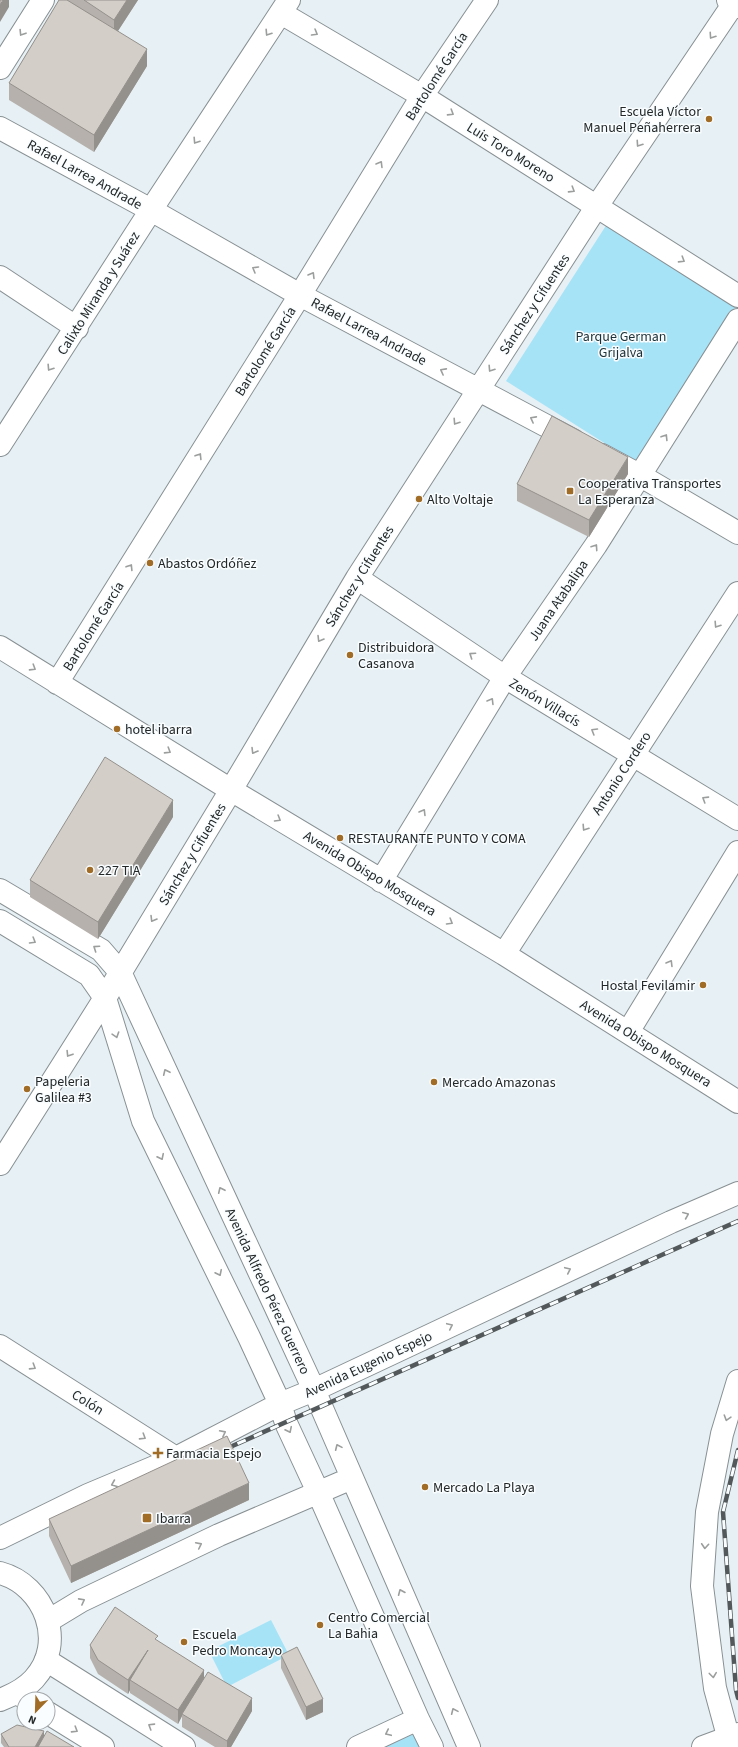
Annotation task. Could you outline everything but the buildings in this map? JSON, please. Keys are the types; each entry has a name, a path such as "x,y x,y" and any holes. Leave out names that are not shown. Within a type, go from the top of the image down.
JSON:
{"street":[{"path":"0,68 43,0"},
{"name":"Bartolomé García","path":"57,683 300,295 422,96 487,0"},
{"name":"Sánchez y Cifuentes","path":"0,1164 105,998 357,578 597,206 734,3"},
{"name":"Luis Toro Moreno","path":"285,6 422,96 738,296"},
{"name":"Calixto Miranda y Suárez","path":"0,446 151,210 285,6"},
{"name":"Rafael Larrea Andrade","path":"0,128 151,210 300,295 640,476 738,533"},
{"path":"0,277 76,328"},
{"name":"Juana Atabalipa","path":"381,881 505,677 596,545 738,320"},
{"name":"Zenón Villacís","path":"357,578 505,677 738,819"},
{"name":"Antonio Cordero","path":"504,954 738,593"},
{"name":"Avenida Obispo Mosquera","path":"0,647 231,790 504,954 738,1102"},
{"path":"628,1032 738,852"},
{"name":"Avenida Alfredo Pérez Guerrero","path":"0,890 101,950 120,972 314,1390 469,1747"},
{"path":"0,921 89,975 105,998 144,1121 250,1337 280,1404 286,1423 418,1719 432,1747"},
{"name":"Avenida Eugenio Espejo","path":"0,1538 88,1495 176,1458 280,1404 314,1390 670,1222 738,1193"},
{"name":"Colón","path":"0,1346 176,1458"},
{"path":"703,1747 732,1740 715,1688 702,1586 707,1512 722,1434 738,1380"},
{"path":"48,1621 81,1601 219,1535 352,1478"},
{"path":"0,1573 10,1576 27,1587 40,1602 48,1621 50,1640 46,1660 34,1679 14,1697"},
{"path":"46,1660 184,1747"},
{"path":"56,1717 103,1747"},
{"path":"358,1747 418,1719"}],"green space":[{"name":"Parque German Grijalva","path":"607,224 736,306 636,463 506,381"},
{"path":"271,1620 289,1655 227,1687 209,1651"},
{"path":"413,1729 422,1747 374,1747"}],"railway":[{"path":"221,1451 738,1221"},
{"path":"738,1450 723,1512 736,1690 738,1698"}],"place":[{"name":"Escuela Víctor Manuel Peñaherrera","path":"709,119"},
{"name":"Cooperativa Transportes La Esperanza","path":"570,491"},
{"name":"Alto Voltaje","path":"419,499"},
{"name":"Abastos Ordóñez","path":"150,563"},
{"name":"Distribuidora Casanova","path":"350,655"},
{"name":"hotel ibarra","path":"117,729"},
{"name":"RESTAURANTE PUNTO Y COMA","path":"340,838"},
{"name":"227 TIA","path":"90,870"},
{"name":"Hostal Fevilamir","path":"703,985"},
{"name":"Mercado Amazonas","path":"434,1082"},
{"name":"Papeleria Galilea #3","path":"27,1089"},
{"name":"Farmacia Espejo","path":"158,1453"},
{"name":"Mercado La Playa","path":"425,1487"},
{"name":"Ibarra","path":"147,1518"},
{"name":"Centro Comercial La Bahia","path":"320,1625"},
{"name":"Escuela Pedro Moncayo","path":"184,1642"}]}
